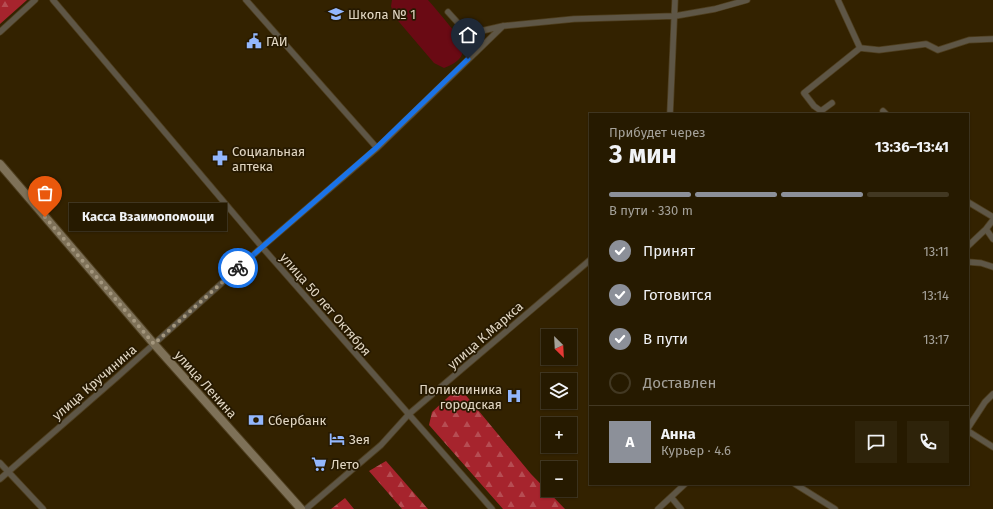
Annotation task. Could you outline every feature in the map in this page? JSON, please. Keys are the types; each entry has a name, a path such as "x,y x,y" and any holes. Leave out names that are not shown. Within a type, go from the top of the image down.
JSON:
{"main road":[{"name":"улица Ленина","path":"0,164 154,344 301,509"}],"street":[{"path":"0,32 36,0"},
{"name":"улица 50 лет Октября","path":"53,0 262,247 492,509"},
{"path":"246,0 376,148"},
{"path":"670,113 675,0"},
{"path":"448,12 468,34 503,26 574,19 674,16 715,9 747,0"},
{"path":"838,0 860,48"},
{"name":"улица Кручинина","path":"0,479 376,148 503,26"},
{"path":"832,103 821,111 814,106 804,93 860,48 879,50 926,44 938,50 969,40 993,40"},
{"path":"969,203 993,218 986,229 969,245"},
{"path":"986,229 993,239"},
{"name":"улица К.Маркса","path":"306,509 381,445 409,414 589,261"},
{"path":"969,262 981,263 993,267"},
{"path":"969,426 985,402 993,394"},
{"path":"969,433 993,447"},
{"path":"0,463 43,509"},
{"path":"658,509 684,485"},
{"path":"797,485 835,509"},
{"path":"671,498 681,509"}],"green space":[{"path":"0,0 27,0 0,24"},
{"path":"459,387 541,484 541,497 553,497 565,509 503,509 429,425 432,412"},
{"path":"386,461 428,509 402,509 369,471"},
{"path":"345,498 354,509 331,509"}],"shaded area":[{"path":"392,0 428,0 458,38 463,50 459,60 444,68 434,63 394,16 391,6"}],"way so far":[{"path":"45,217 154,344 238,268"}],"place":[{"name":"Школа № 1","path":"336,14"},
{"name":"ГАИ","path":"254,41"},
{"name":"Социальная аптека","path":"220,158"},
{"name":"Касса Взаимопомощи","path":"45,217"},
{"name":"Поликлиника городская","path":"514,396"},
{"name":"Сбербанк","path":"256,420"},
{"name":"Зея","path":"337,439"},
{"name":"Лето","path":"319,464"}],"route":[{"path":"238,268 376,148 468,59"}]}
